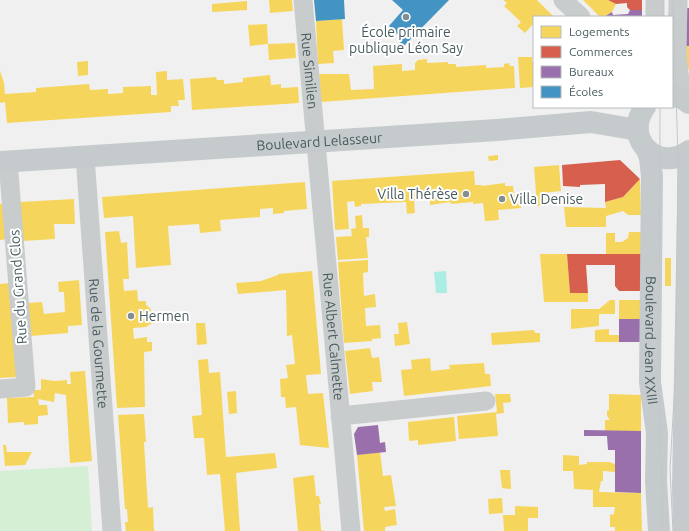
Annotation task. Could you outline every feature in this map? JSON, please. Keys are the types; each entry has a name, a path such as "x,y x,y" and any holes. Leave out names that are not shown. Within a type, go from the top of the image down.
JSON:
{"main road":[{"path":"591,122 640,108"},
{"path":"642,141 638,119 644,108"},
{"name":"Boulevard Lelasseur","path":"4,162 497,130 591,122 632,129 659,158 678,157 689,152"},
{"name":"Boulevard Jean XXIII","path":"642,141 650,158 652,176 651,388 657,433 656,481 659,531"},
{"path":"684,531 689,157"}],"street":[{"name":"Rue Similien","path":"303,0 315,142"},
{"path":"564,0 580,16"},
{"path":"655,0 655,16"},
{"path":"678,0 678,72 683,100"},
{"name":"Rue Albert Calmette","path":"315,142 351,531"},
{"name":"Rue de la Gourmette","path":"85,156 112,531"},
{"name":"Rue du Grand Clos","path":"0,389 26,387 4,162"},
{"path":"340,416 486,401"}],"shaded area":[{"path":"446,271 447,293 436,293 434,272"},
{"path":"88,466 92,531 0,531 0,471"}],"building: Logements":[{"path":"269,0 292,0 293,11 270,13"},
{"path":"503,0 537,0 553,16 533,16 533,24 525,33 517,26 521,22 504,6 507,3"},
{"path":"583,0 608,0 616,4 612,12 606,16 599,16"},
{"path":"247,1 247,10 212,12 212,4"},
{"path":"342,19 344,50 333,51 334,63 318,64 316,21"},
{"path":"267,24 268,44 250,46 248,25"},
{"path":"295,43 296,58 269,60 268,44"},
{"path":"686,46 689,46 689,70 687,67"},
{"path":"518,57 532,57 533,87 520,88"},
{"path":"427,59 427,63 448,62 448,64 456,64 456,67 486,65 486,68 504,67 504,64 509,63 510,66 514,66 515,88 321,102 319,74 349,74 351,90 374,89 373,66 402,64 402,71 415,70 415,63 418,60"},
{"path":"88,61 88,75 78,76 77,62"},
{"path":"0,71 4,83 5,94 36,92 36,88 89,84 90,90 108,89 108,94 123,93 123,87 151,86 151,95 157,95 156,72 167,71 167,80 183,79 185,100 178,100 179,106 171,106 171,112 7,123 5,102 0,103"},
{"path":"270,75 271,85 281,84 281,88 298,87 299,103 192,110 190,79 216,77 217,80 224,80 224,84 243,82 243,78"},
{"path":"498,155 498,160 489,161 488,156"},
{"path":"559,165 561,191 543,193 544,205 537,206 534,167"},
{"path":"474,171 475,185 482,186 505,183 505,186 513,186 514,195 520,194 521,208 498,210 499,220 485,221 483,203 473,204 473,202 451,204 450,202 430,205 430,199 414,200 415,213 407,214 406,202 361,204 361,206 355,207 354,201 347,202 349,229 335,230 332,181"},
{"path":"640,179 641,215 628,215 623,211 606,216 606,227 566,227 564,207 606,208 605,202 623,197"},
{"path":"305,182 307,209 284,211 284,213 273,214 273,208 260,209 260,217 220,220 221,231 200,233 199,224 168,226 171,265 136,268 133,216 104,218 102,197"},
{"path":"74,199 75,224 54,224 55,239 23,241 20,202"},
{"path":"4,203 7,239 0,240 0,204"},
{"path":"362,215 363,228 369,228 369,237 366,237 368,258 338,260 336,237 352,236 351,229 356,228 355,216"},
{"path":"119,231 121,243 127,242 129,279 123,279 124,291 137,290 138,301 146,301 146,305 151,309 152,323 146,327 133,328 134,339 147,337 147,342 152,342 152,351 144,352 145,407 117,408 105,232"},
{"path":"629,232 641,232 641,254 606,254 606,233 615,233 615,242 622,242 628,238"},
{"path":"540,254 567,254 570,293 588,293 588,302 544,302"},
{"path":"665,258 671,258 671,286 665,286"},
{"path":"368,260 368,272 363,273 364,296 375,294 376,307 365,308 366,326 380,325 381,338 372,339 372,341 344,343 338,262"},
{"path":"312,271 321,374 306,375 308,394 323,393 329,448 300,445 296,407 286,408 285,397 281,397 280,379 288,378 286,365 295,364 292,335 287,336 286,290 238,294 236,283 261,281 278,274"},
{"path":"79,280 82,325 68,326 68,333 30,336 27,303 42,302 44,314 65,312 64,292 59,292 58,282"},
{"path":"10,283 17,377 0,378 0,284"},
{"path":"610,300 615,300 615,314 599,314 599,326 571,329 571,309 599,309"},
{"path":"619,300 641,300 641,319 619,319"},
{"path":"407,322 410,344 395,346 394,334 399,334 398,323"},
{"path":"196,323 205,323 207,344 197,345"},
{"path":"609,329 609,335 619,335 619,342 595,342 595,330"},
{"path":"534,330 535,333 540,333 540,342 492,345 491,333"},
{"path":"370,348 372,358 379,357 382,382 372,382 373,391 350,394 345,351"},
{"path":"430,358 431,371 450,369 449,365 484,363 485,374 490,374 491,386 404,396 401,370 412,369 411,360"},
{"path":"208,359 209,373 220,372 226,457 275,453 277,468 236,473 240,531 225,531 220,474 207,475 204,438 194,438 192,416 202,415 198,360"},
{"path":"85,371 92,461 70,463 66,395 55,393 54,402 38,399 39,405 47,405 48,415 38,416 38,424 24,425 24,422 8,423 7,398 34,397 33,390 41,390 41,379 54,381 67,380 67,384 71,384 70,372"},
{"path":"236,391 237,413 229,414 227,392"},
{"path":"495,394 510,394 511,402 503,403 504,413 496,414 498,436 459,439 457,416 497,412"},
{"path":"609,394 641,395 641,431 605,431 605,420 610,420 607,416 607,411 609,410"},
{"path":"144,414 148,508 153,507 154,531 126,531 125,522 128,522 127,509 125,509 118,415"},
{"path":"454,417 456,441 418,445 418,440 409,441 408,422"},
{"path":"3,445 6,445 7,452 32,452 25,465 5,466"},
{"path":"380,452 383,476 391,475 396,506 384,507 385,511 395,509 397,525 385,527 385,531 364,531 357,455"},
{"path":"563,455 579,456 579,465 587,464 587,462 609,462 615,464 615,472 603,471 603,481 601,481 599,492 641,493 642,531 615,531 615,527 610,527 610,515 614,514 615,507 593,507 593,490 574,489 573,471 563,471"},
{"path":"500,470 510,470 511,489 502,488"},
{"path":"314,475 316,496 319,496 321,504 319,504 321,530 325,531 298,531 293,478"},
{"path":"502,498 503,513 489,514 488,499"},
{"path":"515,506 538,507 538,518 528,518 528,531 504,531 503,515 515,515"}],"building: Commerces":[{"path":"608,0 642,0 642,10 630,10 627,7 627,3 616,4"},
{"path":"620,160 640,179 623,197 605,202 605,184 580,185 580,187 563,186 562,165"},
{"path":"567,254 641,254 641,291 619,291 615,286 615,265 586,265 588,293 570,293"}],"building: Bureaux":[{"path":"687,8 689,8 689,46 686,46"},
{"path":"630,10 642,10 642,16 606,16 612,12 613,15 628,14"},
{"path":"619,319 641,319 641,342 619,342"},
{"path":"378,425 380,443 385,442 386,452 357,455 354,434 358,427"},
{"path":"584,430 641,431 641,493 615,492 615,450 608,450 607,436 584,436"}],"building: Écoles":[{"path":"314,0 344,0 345,19 316,21"},
{"name":"École primaire publique Léon Say","path":"392,0 449,0 401,49 400,37 389,26 403,10"}],"tram line":[{"path":"663,0 663,16"},
{"path":"673,0 678,157 676,364 670,469 673,531"},
{"path":"660,108 659,380 663,531"}],"place":[{"name":"École primaire publique Léon Say","path":"406,17"},
{"name":"Villa Thérèse","path":"466,194"},
{"name":"Villa Denise","path":"502,199"},
{"name":"Hermen","path":"131,316"}]}
